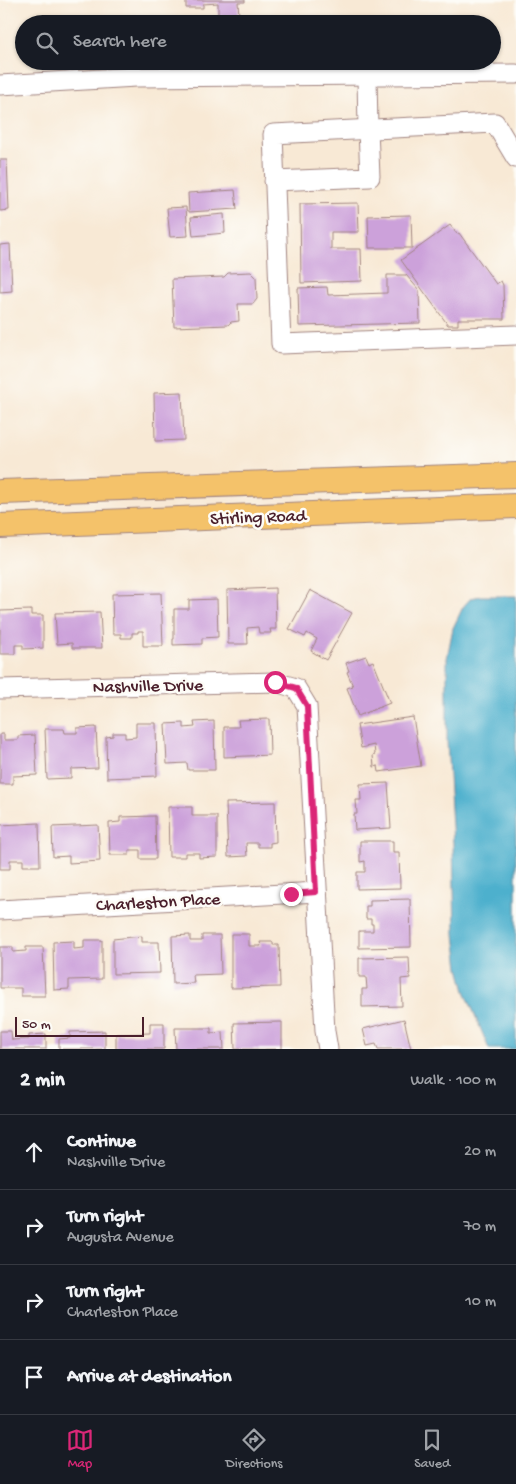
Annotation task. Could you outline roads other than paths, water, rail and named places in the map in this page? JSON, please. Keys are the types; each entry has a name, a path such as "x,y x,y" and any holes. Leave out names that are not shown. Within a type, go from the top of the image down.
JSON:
{"main road":[{"name":"Stirling Road","path":"0,492 516,475"},
{"name":"Stirling Road","path":"0,526 516,506"}],"street":[{"path":"0,85 136,78 516,74"},
{"path":"274,182 370,177 367,76"},
{"path":"516,158 495,123 272,134 281,344 516,335"},
{"name":"Nashville Drive","path":"0,689 275,682 296,688 307,706 316,892"},
{"path":"316,892 325,1031 328,1049"},
{"name":"Charleston Place","path":"0,910 316,892"}],"water":[{"path":"481,596 516,596 516,1049 489,1049 465,991 459,968 455,935 453,843 447,741 447,658 453,628 463,607 471,598"}]}
